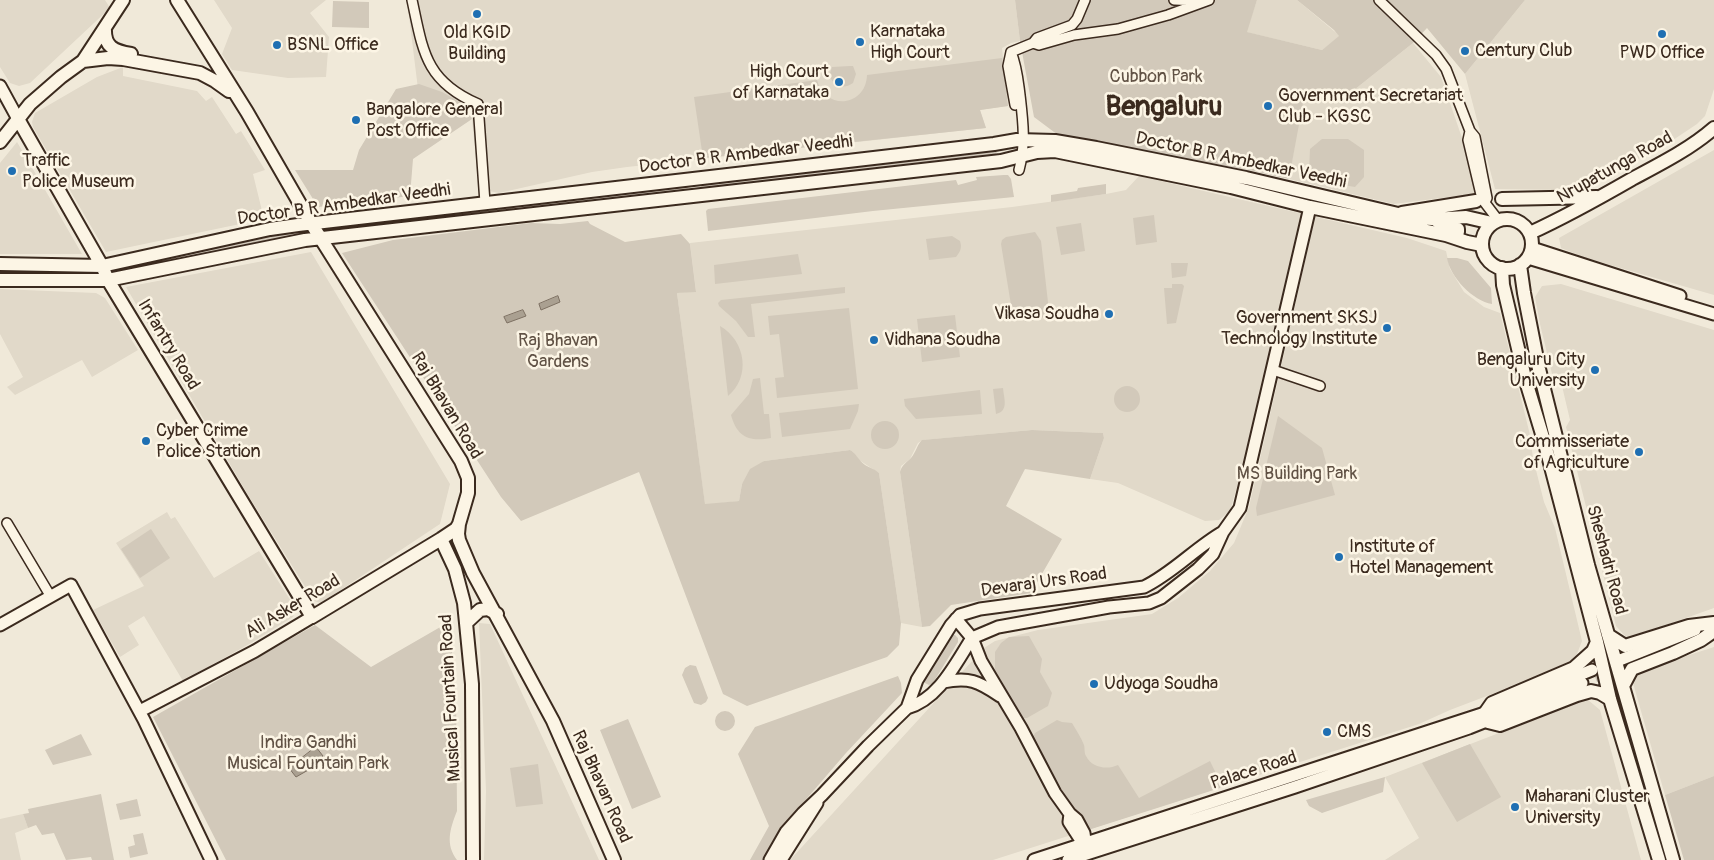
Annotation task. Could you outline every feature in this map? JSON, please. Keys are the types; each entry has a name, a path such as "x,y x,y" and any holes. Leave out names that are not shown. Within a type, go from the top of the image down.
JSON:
{"main road":[{"name":"Raj Bhavan Road","path":"177,0 321,238 461,462 468,478 468,493 458,534 462,548 553,721 614,860"},
{"path":"0,142 24,110 61,77 83,61 105,28 119,2"},
{"path":"105,28 104,37 108,45 124,53 193,64 199,63 210,55"},
{"path":"83,61 108,58 200,73 237,97"},
{"name":"Infantry Road","path":"18,119 102,266 108,280 312,617"},
{"name":"Nrupatunga Road","path":"1530,233 1556,221 1680,152 1714,128"},
{"name":"Doctor B R Ambedkar Veedhi","path":"0,264 102,266 270,229 312,223 1021,140 1055,141 1096,148 1237,176 1395,214 1432,219 1466,217 1495,222"},
{"name":"Doctor B R Ambedkar Veedhi","path":"0,280 108,280 321,238 478,222 660,199 1001,161 1037,152 1062,152 1446,235 1482,245"},
{"path":"1502,199 1600,197"},
{"path":"1395,214 1411,210 1481,201"},
{"path":"485,203 498,219"},
{"path":"478,222 485,203"},
{"path":"1510,218 1525,226 1530,233 1527,257 1510,268 1495,266 1488,261 1484,253 1482,245 1483,236 1487,228 1495,222 1510,218"},
{"path":"1432,219 1458,229 1458,232 1454,235 1446,235"},
{"path":"336,262 341,246 358,242 368,234"},
{"name":"Sheshadri Road","path":"1527,257 1524,294 1539,369 1588,564 1603,639 1610,699 1659,860"},
{"name":"Sheshadri Road","path":"1502,268 1503,285 1525,378 1603,639 1622,686 1673,860"},
{"name":"Ali Asker Road","path":"312,617 442,539 460,524"},
{"name":"Musical Fountain Road","path":"442,539 455,568 464,603 472,684 473,860"},
{"path":"466,623 480,610 488,609 497,614"},
{"path":"1610,699 1592,691 1500,725 1486,718 1492,703 1574,668 1594,651 1603,639 1625,646 1689,626 1714,623"},
{"path":"1622,686 1632,669 1673,653 1701,640 1714,631"}],"street":[{"path":"412,0 428,64 450,89 478,104 485,203"},
{"path":"1020,157 1021,140 1008,66 1011,52 1033,43 1038,38 1072,26 1085,0"},
{"path":"1174,0 1207,0"},
{"path":"1033,43 1039,45 1074,35 1118,29 1168,15 1207,0"},
{"path":"1379,0 1436,55 1446,69 1474,137 1487,198 1481,201 1495,222"},
{"name":"Infantry Road","path":"0,86 18,119"},
{"name":"Devaraj Urs Road","path":"972,638 998,627 1109,607 1149,603 1161,598 1198,569 1216,550 1223,532 1240,508 1310,207"},
{"path":"1527,257 1714,306"},
{"path":"1527,257 1714,314"},
{"path":"1273,370 1320,386"},
{"path":"7,523 51,596"},
{"name":"Devaraj Urs Road","path":"956,619 960,615 980,609 1144,587 1155,581 1204,543 1223,532"},
{"path":"0,625 71,585 140,711 210,860"},
{"name":"Ali Asker Road","path":"140,711 255,650 312,617"},
{"path":"770,860 786,832 803,812 907,708 917,680 956,619 972,638 981,661 1021,728 1056,793 1070,814 1069,822 1080,839 1089,845"},
{"path":"1714,623 1621,663 1714,631"},
{"path":"907,708 920,704 943,682 972,638"},
{"name":"Palace Road","path":"1034,860 1089,845 1369,757 1486,718 1593,674"},
{"path":"943,682 960,678 982,684 1003,698"},
{"path":"917,680 919,690 933,692"},
{"path":"781,860 822,795"},
{"name":"Palace Road","path":"1068,860 1089,845"}],"shaded area":[{"path":"0,0 105,0 110,8 30,83 19,86 10,83 0,67"},
{"name":"BSNL Office","path":"214,0 326,0 310,13 329,37 326,77 288,78 232,70 222,54 232,28"},
{"path":"407,0 1015,0 1020,41 1002,48 1008,106 980,110 986,128 627,167 592,172 499,193 479,191 472,119 429,92 418,89"},
{"path":"1257,0 1297,0 1340,36 1322,50 1246,32"},
{"path":"1525,0 1714,0 1714,89 1705,116 1697,124 1670,142 1599,180 1576,190 1495,189 1465,74"},
{"path":"1413,43 1441,77 1481,193 1394,204 1289,179 1303,96 1339,102"},
{"path":"123,67 123,76 197,91 206,101 212,97 236,134 241,131 265,170 253,174 264,219 106,252 33,127 32,122 35,113 97,77"},
{"path":"17,142 82,254 0,254 0,163"},
{"path":"1714,150 1714,295 1586,258 1561,248 1559,238"},
{"path":"1139,176 1407,238 1446,251 1450,269 1464,292 1484,307 1500,313 1530,435 1533,458 1544,502 1555,528 1582,641 1577,654 1570,661 1534,678 1419,724 993,860 790,860 984,648 995,641 1038,630 1152,614 1178,598 1210,571 1234,543 1249,507 1307,253 1293,249 1244,462 1230,511 1219,520 1205,521 1118,483 1090,479 1104,438 1103,433 1032,430 923,440 918,443 910,459 901,466 900,472 922,627 901,623 879,473 859,460 850,450 764,461 742,484 739,501 705,505 677,293 696,291 690,243 1012,207 1106,194 1126,190"},
{"path":"311,252 450,484 440,524 321,603 314,601 248,495 126,287"},
{"path":"1561,284 1714,330 1714,608 1638,635 1626,637 1616,626 1566,427 1570,420 1562,386 1554,382 1540,324 1535,297 1542,286"},
{"path":"0,289 96,293 105,298 138,350 92,377 82,360 15,395 7,387 23,377 0,334"},
{"path":"558,296 560,302 541,310 539,304"},
{"path":"523,310 526,316 507,323 504,317"},
{"path":"167,512 171,519 175,517 214,578 259,551 296,609 293,617 183,681 144,616 128,626 139,645 120,657 93,610 144,586 116,543"},
{"path":"479,623 490,624 599,860 484,860 486,791"},
{"name":"Maharani Cluster University","path":"1714,647 1714,776 1665,795 1633,683 1640,671"},
{"name":"Maharani Cluster University","path":"1587,699 1600,710 1641,860 1385,860 1419,838 1385,777"},
{"path":"316,747 323,756 310,769 296,777 289,768"},
{"path":"23,814 28,828 15,833 21,860 0,860 0,819"}],"green space":[{"name":"Cubbon Park","path":"1015,0 1257,0 1247,32 1322,50 1339,36 1297,0 1525,0 1465,74 1427,28 1413,43 1339,102 1333,101 1330,103 1328,100 1304,97 1289,179 1249,170 1062,138 1034,117 1020,41"},
{"path":"333,1 369,2 369,28 332,27"},
{"path":"1002,58 1008,106 980,110 986,128 703,158 694,97 817,80 821,90 828,97 845,101 853,99 860,94 865,86 867,75"},
{"path":"853,66 856,74 853,83 849,85 840,86 829,76 832,67"},
{"path":"419,84 442,92 465,105 472,119 413,159 410,196 318,207 295,170 353,170 359,150 396,89"},
{"path":"1322,139 1348,139 1364,150 1364,177 1355,187 1331,183 1309,172 1310,149"},
{"path":"992,149 997,152 995,155 705,190 701,186 704,184"},
{"path":"1008,175 1011,179 1014,197 873,211 708,231 706,211 708,209 956,180 958,185 977,180 976,177"},
{"path":"1106,184 1106,194 1051,202 1051,195 1077,191 1078,188"},
{"path":"686,186 688,188 686,191 505,212 504,207"},
{"path":"470,210 472,212 471,216 339,229 340,226"},
{"path":"1154,215 1157,242 1136,245 1133,218"},
{"name":"Raj Bhavan Gardens","path":"588,221 590,224 625,242 681,234 690,244 696,292 677,293 705,504 739,501 742,484 750,469 764,461 850,450 863,463 879,473 901,623 899,645 887,657 747,706 723,694 639,472 521,521 501,497 342,253 393,240 531,223 560,224"},
{"path":"1081,223 1085,251 1061,255 1056,227"},
{"path":"296,229 300,231 297,236 119,275 116,268"},
{"path":"1035,232 1041,241 1049,311 1041,319 1026,322 1017,312 1012,311 1001,244 1002,240 1006,237"},
{"path":"952,236 961,243 961,249 956,257 929,260 926,239"},
{"path":"798,254 802,274 715,284 714,265"},
{"path":"1447,258 1468,261 1491,288 1492,304 1477,298 1464,287 1453,273"},
{"path":"1171,263 1188,263 1186,276 1172,278"},
{"path":"1172,284 1182,284 1184,286 1176,323 1167,324 1164,288 1172,288"},
{"path":"845,287 845,293 751,304 755,337 748,337 736,321 718,303 721,300"},
{"path":"849,308 858,389 777,398 775,378 784,377 779,334 770,335 768,316"},
{"path":"955,315 960,357 922,362 917,319"},
{"path":"720,326 735,341 740,350 742,360 740,379 728,396"},
{"path":"760,378 764,414 769,414 771,438 756,439 740,433 731,415 749,394 753,379"},
{"path":"1127,386 1136,390 1140,399 1136,408 1127,412 1118,408 1114,399 1118,390"},
{"path":"1003,388 1004,407 1003,410 996,414 993,389"},
{"path":"980,390 982,414 916,419 905,406 904,399"},
{"path":"859,404 850,429 782,437 779,413"},
{"name":"MS Building Park","path":"1278,416 1322,448 1335,495 1257,516 1256,508"},
{"path":"885,421 895,425 899,435 895,445 885,449 875,445 871,435 875,425"},
{"path":"1032,430 1103,433 1104,438 1090,479 1025,469 1006,506 1062,539 1031,593 951,605 930,626 922,627 900,472 904,464 913,456 922,440"},
{"path":"151,529 170,558 140,578 121,549"},
{"name":"Indira Gandhi Musical Fountain Park","path":"449,622 456,691 457,811 452,824 450,842 453,854 457,860 226,860 153,717 315,625 371,667"},
{"path":"951,635 955,635 958,638 958,642 933,683 929,685 925,683 925,676"},
{"path":"1029,636 1042,659 1040,672 1052,693 1048,706 1027,718 1023,718 995,670 995,652 1001,643 1009,637"},
{"path":"690,665 696,666 708,698 701,705 694,703 682,675 685,668"},
{"path":"898,676 902,693 846,753 784,825 764,860 750,860 769,826 738,754 755,727"},
{"path":"725,711 732,714 735,721 732,728 725,731 718,728 715,721 718,714"},
{"path":"628,719 661,797 632,809 600,730"},
{"path":"1057,720 1072,723 1083,742 1085,755 1092,763 1105,768 1118,765 1139,798 1210,761 1221,784 1220,788 1085,831 1033,737 1035,733"},
{"path":"81,734 92,755 53,765 45,750"},
{"path":"1470,744 1501,797 1457,822 1422,763"},
{"path":"538,764 543,804 516,807 510,768"},
{"path":"1714,776 1714,860 1684,860 1665,795"},
{"path":"1385,777 1383,792 1322,813 1309,806 1306,800"},
{"path":"101,794 114,860 92,860 91,857 66,860 54,833 42,835 36,825 28,828 23,814 29,813 28,809"},
{"path":"137,799 141,816 120,820 116,804"},
{"path":"143,833 148,854 130,858 128,847 135,845 133,835"}],"tunnel":[{"path":"1595,677 1622,666"}],"place":[{"name":"Old KGID Building","path":"477,14"},
{"name":"PWD Office","path":"1662,34"},
{"name":"Karnataka High Court","path":"860,42"},
{"name":"BSNL Office","path":"277,45"},
{"name":"Century Club","path":"1465,51"},
{"name":"High Court of Karnataka","path":"839,82"},
{"name":"Government Secretariat Club - KGSC","path":"1268,106"},
{"name":"Bangalore General Post Office","path":"356,120"},
{"name":"Traffic Police Museum","path":"12,171"},
{"name":"Vikasa Soudha","path":"1109,314"},
{"name":"Government SKSJ Technology Institute","path":"1387,328"},
{"name":"Vidhana Soudha","path":"874,340"},
{"name":"Bengaluru City University","path":"1595,370"},
{"name":"Cyber Crime Police Station","path":"146,441"},
{"name":"Commisseriate of Agriculture","path":"1639,452"},
{"name":"Institute of Hotel Management","path":"1339,557"},
{"name":"Udyoga Soudha","path":"1094,684"},
{"name":"CMS","path":"1327,732"},
{"name":"Maharani Cluster University","path":"1515,807"}],"district":[{"name":"Bengaluru","path":"1164,108"}]}
